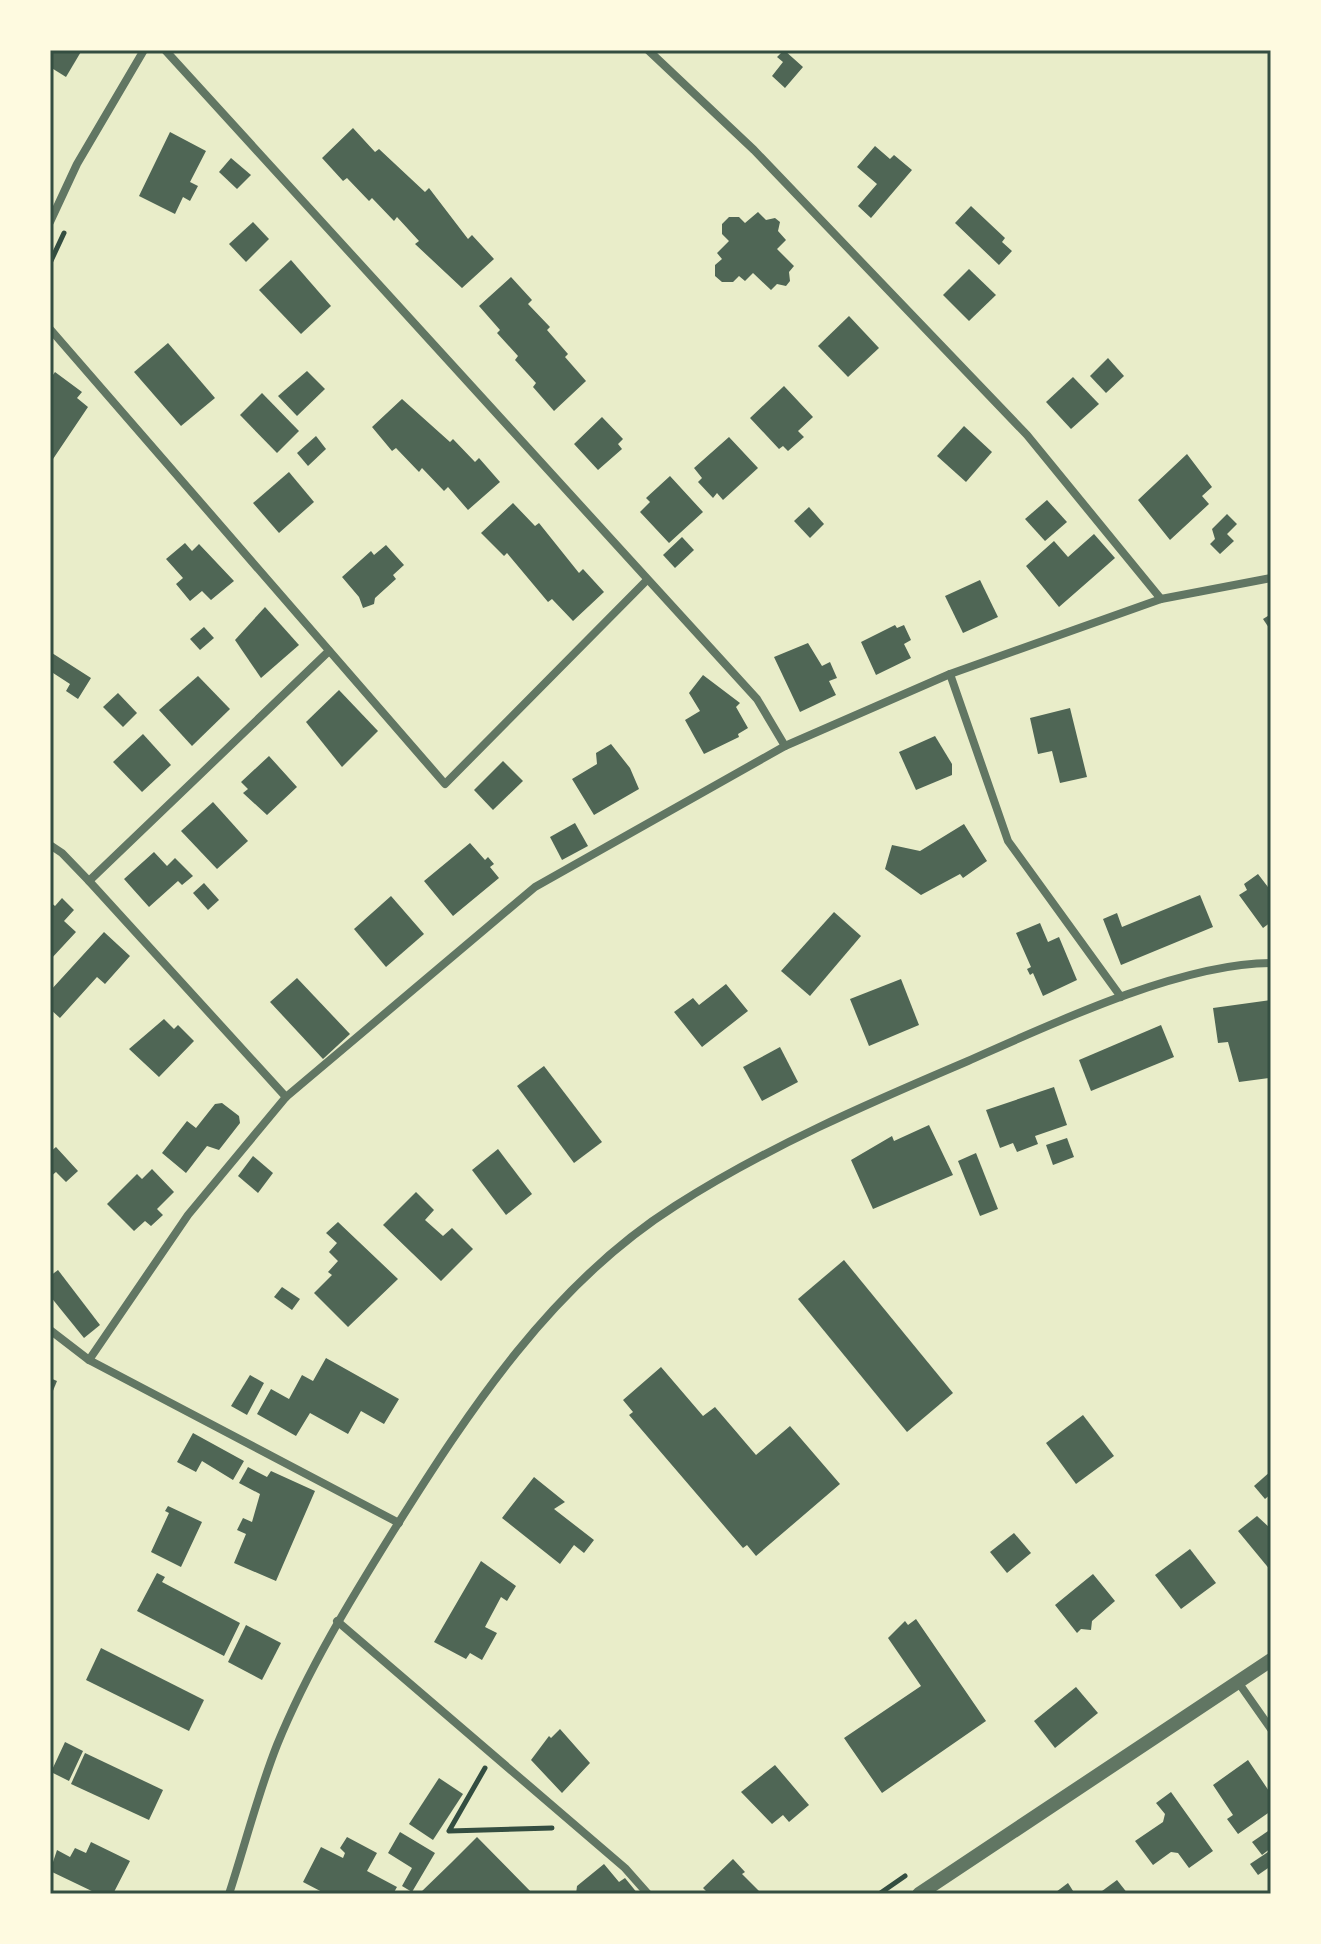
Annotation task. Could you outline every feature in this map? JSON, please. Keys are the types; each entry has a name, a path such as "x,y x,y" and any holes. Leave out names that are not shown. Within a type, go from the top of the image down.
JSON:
{"street":[{"path":"50,222 77,164 144,50"},
{"path":"165,50 757,699 785,746"},
{"path":"648,50 754,150 1027,435 1161,599"},
{"path":"50,329 445,784 647,580"},
{"path":"89,1360 188,1215 286,1097 535,887 785,746 950,674 1161,599 1271,578"},
{"path":"89,881 329,651"},
{"path":"950,674 1008,841 1121,997"},
{"path":"50,845 89,881 286,1097"},
{"path":"229,1894 277,1745 337,1621 399,1523 524,1340 589,1272 673,1207 800,1134 1121,997 1225,968 1271,963"},
{"path":"50,1330 89,1360 399,1523"},
{"path":"337,1621 625,1868 648,1894"},
{"path":"919,1894 1271,1660"},
{"path":"1238,1682 1271,1729"}],"path":[{"path":"493,1755 449,1831 577,1827"},
{"path":"879,1894 916,1869"}],"building":[{"path":"50,50 82,50 66,77 50,67"},
{"path":"784,50 803,67 785,88 772,76 783,62 777,57"},
{"path":"353,128 375,152 379,149 425,192 429,188 468,239 472,235 494,259 462,288 415,244 419,241 397,217 394,221 347,178 343,181 322,158"},
{"path":"170,132 206,151 190,182 198,186 190,201 183,197 175,214 139,196"},
{"path":"875,146 890,159 894,155 912,170 871,218 858,206 877,184 857,167"},
{"path":"231,158 251,175 237,189 219,172"},
{"path":"971,206 1005,238 1002,242 1012,251 999,265 955,223"},
{"path":"758,212 766,220 775,218 780,222 778,231 786,240 777,249 794,266 789,272 790,281 786,286 777,284 771,290 753,273 745,281 739,276 733,282 722,282 715,276 715,265 722,259 717,253 729,241 722,234 722,224 729,217 739,217 745,223"},
{"path":"253,222 269,239 246,262 229,244"},
{"path":"291,260 331,306 301,334 259,290"},
{"path":"969,269 996,295 969,321 943,295"},
{"path":"511,277 532,300 528,304 550,327 547,330 568,354 565,357 586,381 554,411 533,387 536,383 515,360 518,356 497,333 500,330 479,306"},
{"path":"849,316 879,348 848,377 818,346"},
{"path":"168,343 215,398 181,426 134,372"},
{"path":"1108,358 1124,376 1106,393 1090,376"},
{"path":"307,371 325,389 297,416 278,396"},
{"path":"55,372 82,392 77,398 88,407 53,459 50,457 50,379"},
{"path":"1073,377 1099,404 1071,429 1046,402"},
{"path":"784,386 813,417 798,431 804,437 788,451 783,446 779,449 750,418"},
{"path":"262,393 299,431 277,453 240,415"},
{"path":"402,399 450,442 453,439 475,462 479,458 500,482 468,510 448,487 444,491 422,468 419,472 396,448 392,451 372,427"},
{"path":"602,417 623,439 618,444 622,449 598,470 574,444"},
{"path":"964,426 992,452 966,482 937,456"},
{"path":"316,436 326,449 308,466 297,453"},
{"path":"729,437 758,468 723,500 717,493 713,498 698,482 702,478 694,468"},
{"path":"1187,454 1212,487 1202,496 1209,504 1170,540 1138,500"},
{"path":"289,472 314,502 279,533 253,503"},
{"path":"670,476 703,512 669,543 640,512 650,502 646,498"},
{"path":"1047,500 1067,522 1045,541 1025,519"},
{"path":"513,503 535,526 539,523 579,573 583,569 604,592 573,621 552,599 548,602 507,553 504,556 481,533"},
{"path":"809,507 824,524 810,538 794,521"},
{"path":"1227,514 1237,524 1227,534 1234,541 1220,554 1210,544 1215,539 1212,529"},
{"path":"1094,534 1115,558 1059,607 1026,566 1054,541 1068,557"},
{"path":"682,537 694,550 675,568 663,555"},
{"path":"185,543 192,551 199,544 234,581 211,600 202,591 190,601 176,584 183,578 166,559"},
{"path":"386,545 404,565 393,575 396,579 375,598 374,604 363,608 359,597 342,577 371,551 374,555"},
{"path":"980,580 998,617 963,633 945,596"},
{"path":"265,607 299,645 261,678 235,640"},
{"path":"1271,614 1271,631 1263,619"},
{"path":"895,625 897,628 904,625 911,640 904,644 911,658 876,675 861,642"},
{"path":"204,627 214,638 200,650 190,639"},
{"path":"808,643 822,666 830,662 837,678 829,681 836,695 800,712 774,657"},
{"path":"52,653 91,678 78,699 66,691 70,684 50,671"},
{"path":"703,675 740,703 736,707 748,728 738,734 739,737 704,754 685,720 700,711 689,693"},
{"path":"198,676 230,709 192,746 159,710"},
{"path":"339,690 378,731 342,767 306,722"},
{"path":"118,693 137,713 123,727 103,707"},
{"path":"1070,708 1087,777 1060,783 1052,751 1038,754 1030,718"},
{"path":"143,734 171,765 142,792 113,762"},
{"path":"935,736 952,764 952,775 916,790 899,752"},
{"path":"611,744 630,768 639,789 594,815 572,779 597,764 596,753"},
{"path":"269,756 297,787 267,815 243,793 248,789 241,782"},
{"path":"503,761 523,781 493,810 474,790"},
{"path":"213,802 248,841 217,869 181,831"},
{"path":"575,823 588,846 562,860 550,837"},
{"path":"964,824 987,861 963,878 960,874 921,895 885,869 892,845 920,851"},
{"path":"470,843 485,860 488,857 494,864 490,867 499,878 453,916 424,881"},
{"path":"154,852 167,866 175,858 193,876 182,885 178,881 149,907 124,879"},
{"path":"1258,874 1271,891 1271,922 1263,928 1239,895 1247,890 1244,884"},
{"path":"204,883 219,900 208,910 193,893"},
{"path":"1200,895 1213,927 1121,965 1103,919 1117,913 1122,927"},
{"path":"391,896 424,934 386,967 354,929"},
{"path":"62,898 74,910 64,921 76,932 50,960 50,902 55,906"},
{"path":"834,912 861,936 810,996 781,971"},
{"path":"1040,923 1048,942 1059,937 1077,980 1043,996 1033,973 1030,975 1027,969 1031,967 1016,933"},
{"path":"104,932 130,956 105,984 97,977 60,1018 50,1009 50,991"},
{"path":"297,978 350,1034 323,1059 270,1002"},
{"path":"901,979 919,1025 869,1046 850,999"},
{"path":"726,984 748,1011 702,1047 674,1012 693,998 699,1005"},
{"path":"1271,1000 1269,1078 1239,1082 1228,1042 1218,1043 1213,1008"},
{"path":"164,1019 174,1029 178,1025 194,1041 159,1077 129,1049"},
{"path":"1161,1025 1174,1057 1091,1091 1079,1060"},
{"path":"780,1047 798,1082 762,1101 743,1067"},
{"path":"544,1066 602,1142 574,1163 517,1086"},
{"path":"1054,1087 1067,1125 1035,1136 1038,1144 1017,1152 1013,1143 1000,1148 986,1110"},
{"path":"222,1103 239,1116 240,1123 219,1150 207,1146 186,1173 162,1153 187,1121 196,1128 215,1104"},
{"path":"929,1125 953,1175 873,1209 851,1160 892,1136 894,1141"},
{"path":"1067,1138 1074,1157 1053,1165 1046,1145"},
{"path":"56,1147 78,1171 66,1182 56,1172 50,1177 50,1152"},
{"path":"498,1149 532,1194 506,1215 472,1170"},
{"path":"976,1153 998,1209 980,1216 958,1161"},
{"path":"253,1156 273,1173 258,1193 238,1176"},
{"path":"152,1169 174,1192 157,1209 163,1215 151,1226 145,1221 134,1231 107,1204 137,1174 142,1179"},
{"path":"416,1192 434,1210 425,1220 443,1236 452,1228 473,1249 441,1281 383,1225"},
{"path":"338,1222 398,1279 348,1327 314,1293 332,1275 328,1272 338,1261 329,1252 337,1243 326,1233"},
{"path":"844,1260 953,1393 907,1432 798,1299"},
{"path":"58,1270 100,1325 84,1338 50,1296 50,1276"},
{"path":"282,1287 300,1299 292,1310 274,1297"},
{"path":"326,1358 399,1399 384,1424 361,1411 348,1434 310,1413 296,1436 257,1414 271,1389 289,1399 302,1375 313,1381"},
{"path":"661,1367 703,1416 715,1407 756,1455 790,1426 840,1484 756,1556 747,1545 743,1548 629,1415 633,1412 623,1400"},
{"path":"250,1375 264,1383 247,1415 231,1406"},
{"path":"50,1378 57,1381 50,1398"},
{"path":"1083,1415 1114,1456 1076,1484 1046,1443"},
{"path":"193,1433 244,1461 233,1480 202,1461 196,1472 177,1462"},
{"path":"248,1467 267,1477 271,1471 315,1491 276,1581 234,1563 246,1534 237,1530 243,1518 252,1522 260,1494 239,1483"},
{"path":"1271,1471 1271,1494 1265,1499 1254,1486"},
{"path":"534,1477 565,1502 554,1509 594,1540 584,1553 574,1545 560,1564 502,1518"},
{"path":"168,1506 202,1522 181,1567 151,1552 169,1513 165,1511"},
{"path":"1257,1516 1271,1529 1271,1571 1238,1531"},
{"path":"1014,1533 1031,1553 1007,1573 990,1552"},
{"path":"1190,1549 1216,1583 1181,1609 1155,1575"},
{"path":"481,1561 516,1586 507,1601 501,1597 485,1627 497,1633 482,1660 470,1653 466,1659 434,1642"},
{"path":"157,1573 165,1577 162,1582 240,1623 224,1656 137,1611"},
{"path":"1093,1574 1115,1601 1092,1621 1091,1630 1081,1629 1077,1633 1055,1605"},
{"path":"916,1619 986,1721 882,1793 844,1738 921,1686 888,1638 905,1621 908,1625"},
{"path":"246,1625 281,1643 262,1680 228,1662"},
{"path":"101,1648 204,1700 189,1731 86,1680"},
{"path":"1076,1687 1098,1713 1055,1748 1034,1721"},
{"path":"560,1729 590,1763 562,1793 531,1760 549,1736 551,1738"},
{"path":"65,1742 83,1751 69,1781 51,1772"},
{"path":"85,1753 163,1790 149,1820 71,1784"},
{"path":"1248,1760 1271,1794 1271,1811 1238,1834 1227,1819 1233,1815 1213,1785"},
{"path":"775,1765 809,1805 789,1822 783,1815 772,1824 741,1792"},
{"path":"439,1778 463,1794 433,1840 409,1824"},
{"path":"1171,1792 1213,1851 1189,1868 1178,1853 1171,1852 1153,1865 1135,1841 1163,1822 1165,1814 1156,1803"},
{"path":"1271,1829 1271,1848 1262,1855 1252,1842"},
{"path":"400,1832 435,1853 412,1892 402,1886 412,1868 388,1853"},
{"path":"347,1837 377,1853 367,1871 397,1887 393,1894 326,1894 303,1882 321,1847 343,1858 345,1853 340,1848"},
{"path":"477,1837 533,1894 419,1894 452,1862"},
{"path":"91,1842 130,1861 113,1894 98,1894 50,1871 57,1850 70,1857 75,1848 86,1853"},
{"path":"1271,1850 1271,1866 1258,1875 1250,1864"},
{"path":"733,1859 745,1872 742,1874 762,1894 709,1894 703,1888"},
{"path":"604,1864 619,1882 625,1878 638,1894 576,1894 577,1886"},
{"path":"1117,1880 1128,1894 1098,1894"},
{"path":"1068,1883 1075,1894 1056,1892"}]}
